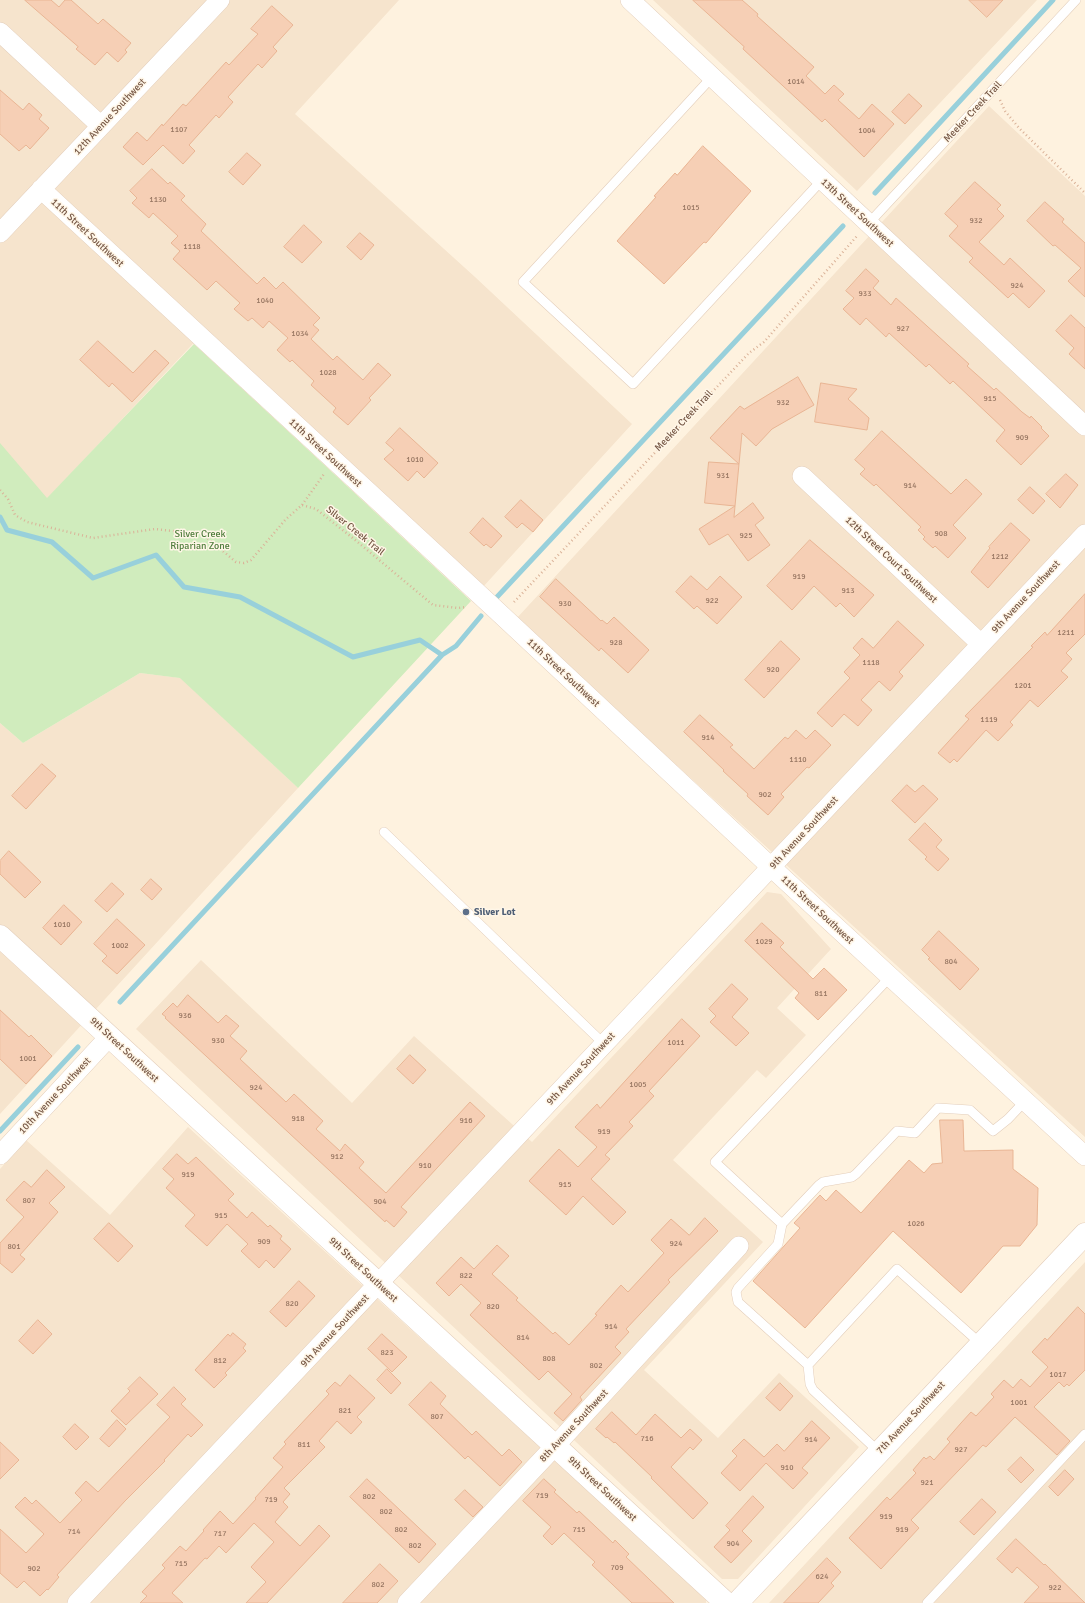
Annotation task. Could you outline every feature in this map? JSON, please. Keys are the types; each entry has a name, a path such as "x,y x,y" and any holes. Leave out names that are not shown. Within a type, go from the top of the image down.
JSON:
{"street":[{"name":"12th Avenue Southwest","path":"0,233 220,0"},
{"name":"13th Street Southwest","path":"630,0 822,180 865,227 1085,426"},
{"path":"0,32 101,126"},
{"name":"11th Street Southwest","path":"41,190 335,461 771,868 1085,1156"},
{"name":"12th Street Court Southwest","path":"802,476 981,644"},
{"name":"9th Avenue Southwest","path":"77,1603 1085,534"},
{"name":"9th Street Southwest","path":"0,936 726,1603"},
{"name":"10th Avenue Southwest","path":"0,1155 109,1037"},
{"name":"7th Avenue Southwest","path":"737,1603 1085,1234"},
{"name":"8th Avenue Southwest","path":"407,1603 555,1446 739,1246"}],"lane":[{"name":"Meeker Creek Trail","path":"865,227 1076,0"},
{"path":"712,78 523,282 633,384 822,180"},
{"path":"384,832 604,1044"},
{"path":"782,1224 715,1162 890,977"},
{"path":"879,1452 813,1390 810,1384 808,1365 738,1302 736,1292 778,1244 782,1224 823,1182 852,1177 897,1130 915,1133 938,1108 970,1110 993,1131 1008,1119 1025,1101"},
{"path":"808,1365 897,1269 981,1344"},
{"path":"927,1603 1085,1434"}],"path":[{"path":"994,89 1005,110 1019,128 1085,193"},
{"name":"Meeker Creek Trail","path":"512,604 749,353 764,342 865,227"},
{"path":"0,490 8,499 15,515 27,522 93,538 155,529 198,534 206,538 236,562 244,563 251,560 286,519 302,505 322,476 335,461"},
{"name":"Silver Creek Trail","path":"302,505 316,509 433,605 458,608 470,606"}],"shaded area":[{"path":"0,0 399,0 295,114 475,277 632,424 482,588 204,332 47,499 0,457"},
{"path":"653,0 1037,0 857,191"},
{"path":"989,106 1085,196 1085,1137 516,619"},
{"path":"140,673 181,678 298,788 0,1114 0,723 23,743"},
{"path":"767,892 781,894 831,949 777,1008 806,1035 766,1078 757,1070 673,1160 763,1242 644,1370 718,1438 779,1373 859,1447 738,1579 722,1579 136,1029 201,960 352,1103 414,1036 532,1142"},
{"path":"188,1127 706,1598 706,1603 0,1603 0,1169 26,1140 110,1215"},
{"path":"1085,1262 1085,1603 769,1603"}],"green space":[{"name":"Silver Creek Riparian Zone","path":"194,344 471,601 298,788 180,678 140,673 23,743 0,723 0,443 47,498"}],"building":[{"path":"25,0 51,0 59,7 65,0 71,0 98,24 103,19 131,43 125,50 127,52 118,62 107,52 95,65 76,49 78,47"},
{"path":"693,0 742,0 758,14 757,16 814,67 806,76 825,94 834,85 844,94 838,100 859,119 872,104 894,124 864,157 825,119 822,122 743,49 744,47"},
{"path":"969,0 1003,0 987,17"},
{"path":"272,6 293,25 273,47 277,51 262,68 258,64 228,97 233,102 219,118 216,115 189,145 195,151 183,164 163,145 143,165 123,147 137,132 147,141 183,104 186,106 226,62 229,65 258,34 251,29"},
{"path":"0,90 23,110 29,103 42,115 39,119 49,128 30,149 26,145 19,151 0,134"},
{"path":"909,94 922,106 905,124 892,112"},
{"path":"703,146 751,191 706,243 704,242 664,284 617,241 656,197 654,196 675,173 677,175"},
{"path":"247,153 261,165 243,185 229,172"},
{"path":"152,169 168,184 170,182 185,196 181,200 206,224 201,231 257,284 264,277 276,289 283,282 320,318 313,325 319,330 311,339 333,360 337,356 363,380 378,363 391,375 369,398 371,400 348,425 333,412 336,408 311,385 314,381 292,360 290,362 277,350 288,338 269,321 263,328 252,318 248,321 234,309 240,303 216,281 207,290 173,259 180,251 171,243 178,236 153,213 149,218 132,203 137,198 130,191"},
{"path":"975,182 1001,205 997,209 1004,216 979,242 1004,265 1010,258 1045,291 1029,308 1013,293 1008,298 969,262 973,258 949,236 958,226 945,214"},
{"path":"1045,202 1064,219 1062,222 1085,243 1085,297 1068,281 1081,268 1055,245 1053,246 1027,221"},
{"path":"304,225 322,242 302,263 284,247"},
{"path":"360,233 374,245 361,260 347,247"},
{"path":"866,269 879,281 873,288 891,305 896,298 969,364 967,366 994,390 996,388 1022,412 1030,418 1031,416 1042,427 1041,428 1049,436 1021,465 996,441 1005,430 953,381 950,384 929,364 926,367 889,333 886,337 866,318 860,325 843,309 854,298 846,291"},
{"path":"1071,315 1085,328 1085,369 1069,354 1074,348 1056,331"},
{"path":"98,341 133,373 155,350 169,363 132,402 112,383 109,387 80,360"},
{"path":"798,377 814,405 772,429 756,446 742,433 739,464 710,438 740,406 744,409"},
{"path":"821,383 857,389 848,399 869,418 867,430 815,422"},
{"path":"400,428 438,463 424,478 417,471 408,481 384,459 394,450 386,443"},
{"path":"882,431 951,494 966,479 982,494 953,525 966,538 948,558 935,546 933,548 923,539 925,537 918,530 921,527 876,484 874,486 860,474 865,469 855,460"},
{"path":"709,462 739,464 735,506 705,503"},
{"path":"1066,474 1078,485 1060,508 1046,494"},
{"path":"1030,487 1045,501 1033,514 1018,500"},
{"path":"521,500 543,520 533,532 522,523 517,528 505,517"},
{"path":"753,503 764,518 755,525 770,545 748,561 728,534 709,545 699,529 735,506 734,517"},
{"path":"483,518 502,536 491,548 486,544 484,546 470,533"},
{"path":"1011,523 1030,540 988,588 971,572 990,548 989,547"},
{"path":"810,540 874,595 854,617 840,603 836,607 814,586 792,610 767,586"},
{"path":"691,576 707,590 720,576 742,597 717,624 697,606 694,609 676,592"},
{"path":"556,579 601,621 602,620 607,624 614,617 649,650 628,673 601,648 599,651 540,597"},
{"path":"1085,594 1085,634 1066,653 1072,659 1061,671 1068,677 1038,707 1030,700 1010,722 1013,725 998,741 986,730 957,762 954,759 950,763 938,753 969,719 965,716 1033,647 1031,646 1045,632 1047,635"},
{"path":"898,621 924,645 899,672 903,676 890,691 879,681 861,700 872,710 858,726 844,714 832,727 817,713 850,678 844,672 860,655 853,648 862,638 873,648"},
{"path":"781,641 800,659 764,698 745,680"},
{"path":"700,715 733,745 730,747 754,769 785,737 788,739 796,730 806,739 815,730 831,745 781,794 784,797 768,815 747,796 748,794 684,732"},
{"path":"42,764 56,776 26,809 12,796"},
{"path":"907,785 915,792 923,785 938,799 915,823 892,801"},
{"path":"925,823 942,840 936,847 949,859 938,871 925,859 927,857 909,840"},
{"path":"9,851 41,882 25,898 0,874 0,861"},
{"path":"151,879 162,889 152,900 141,890"},
{"path":"112,883 124,894 107,912 95,901"},
{"path":"64,905 82,922 61,945 43,928"},
{"path":"117,919 145,945 117,974 102,961 107,956 94,944"},
{"path":"762,923 784,943 780,947 813,979 824,968 847,990 818,1020 795,998 799,993 745,941"},
{"path":"939,931 979,969 960,990 928,959 930,958 922,950"},
{"path":"732,984 748,999 732,1017 749,1033 736,1046 710,1022 716,1016 709,1009"},
{"path":"188,995 218,1023 226,1015 239,1026 230,1036 247,1051 240,1059 286,1102 294,1094 323,1121 316,1129 340,1151 345,1144 364,1162 359,1168 386,1193 470,1102 485,1116 401,1207 407,1212 394,1227 386,1220 385,1222 165,1018 166,1017 162,1014 173,1003 177,1007"},
{"path":"0,1010 29,1037 31,1035 52,1056 26,1084 0,1059"},
{"path":"682,1019 700,1036 649,1091 654,1096 629,1122 633,1126 605,1155 610,1159 591,1179 626,1212 613,1225 583,1196 566,1215 529,1181 559,1149 578,1167 597,1147 575,1127 597,1104 600,1108"},
{"path":"410,1055 426,1070 413,1084 397,1069"},
{"path":"940,1120 963,1120 964,1151 1013,1150 1013,1169 1038,1188 1037,1225 1020,1246 1003,1246 961,1293 893,1231 805,1328 753,1281 800,1228 794,1223 820,1195 826,1201 836,1190 861,1213 909,1160 924,1173 932,1164 942,1163"},
{"path":"177,1154 188,1164 196,1157 234,1194 228,1200 247,1218 252,1212 268,1227 270,1225 282,1236 280,1239 291,1249 274,1268 266,1260 259,1268 241,1251 248,1244 227,1224 207,1246 185,1226 195,1215 166,1188 174,1179 163,1169"},
{"path":"47,1170 65,1187 49,1203 58,1212 20,1255 25,1259 12,1273 0,1263 0,1243 24,1217 6,1200 24,1181 31,1187"},
{"path":"705,1218 718,1231 668,1280 670,1282 626,1329 629,1332 615,1347 621,1353 580,1397 582,1400 563,1421 554,1413 572,1394 548,1371 539,1380 470,1315 481,1303 461,1284 449,1296 436,1283 461,1257 474,1269 497,1245 509,1256 492,1274 518,1298 516,1300 553,1334 555,1332 569,1345 597,1315 595,1314 621,1285 628,1292 664,1253 651,1240 671,1219 689,1235"},
{"path":"109,1223 133,1246 118,1262 94,1239"},
{"path":"299,1281 315,1296 286,1327 270,1312"},
{"path":"1078,1307 1085,1314 1085,1370 1069,1386 1067,1384 1064,1387 1059,1382 1034,1407 1070,1441 1057,1455 1015,1417 986,1447 983,1445 911,1520 919,1528 881,1569 849,1538 887,1497 890,1500 916,1473 913,1470 924,1457 926,1459 930,1456 934,1460 950,1442 947,1439 961,1423 971,1412 976,1416 994,1397 991,1394 1004,1380 1013,1388 1021,1379 1030,1387 1048,1367 1032,1352 1045,1338 1047,1340"},
{"path":"38,1320 52,1334 33,1354 19,1341"},
{"path":"233,1333 246,1344 243,1348 246,1351 225,1373 227,1375 214,1388 195,1370 228,1334 230,1336"},
{"path":"382,1334 407,1357 392,1372 368,1349"},
{"path":"387,1369 401,1383 391,1394 377,1380"},
{"path":"350,1375 375,1398 357,1417 362,1422 351,1434 337,1421 319,1441 325,1447 284,1488 290,1494 283,1502 288,1507 275,1522 300,1546 319,1525 330,1536 267,1603 246,1603 266,1582 251,1567 274,1542 254,1523 226,1553 219,1546 207,1559 205,1558 172,1593 183,1603 140,1603 147,1596 142,1592 165,1568 162,1565 180,1546 186,1551 220,1511 233,1524 283,1467 273,1458 286,1444 284,1442 329,1394 326,1391 335,1382 340,1386"},
{"path":"140,1377 158,1394 126,1425 111,1411 130,1391 128,1389"},
{"path":"431,1382 446,1396 440,1404 472,1435 476,1431 502,1456 509,1449 522,1462 500,1486 468,1456 465,1459 409,1405"},
{"path":"780,1383 793,1396 780,1411 766,1398"},
{"path":"174,1387 186,1399 181,1404 203,1425 191,1437 188,1434 164,1460 165,1461 125,1501 57,1575 59,1577 48,1590 47,1589 40,1596 24,1581 17,1588 0,1573 0,1529 26,1553 44,1534 15,1507 25,1497 32,1504 36,1500 60,1523 82,1500 75,1493 86,1481 98,1492 170,1417 157,1405"},
{"path":"612,1412 636,1435 655,1414 681,1438 690,1429 702,1440 693,1450 690,1447 671,1467 708,1503 693,1519 615,1442 614,1443 607,1437 606,1438 596,1429"},
{"path":"117,1420 126,1429 109,1447 100,1439"},
{"path":"812,1421 830,1438 802,1468 808,1473 793,1489 766,1463 740,1491 721,1473 737,1456 732,1451 744,1439 764,1457 777,1444 784,1451"},
{"path":"75,1424 89,1437 76,1450 63,1437"},
{"path":"0,1442 19,1460 0,1479"},
{"path":"1021,1457 1034,1470 1021,1483 1008,1470"},
{"path":"1065,1470 1074,1479 1058,1496 1049,1487"},
{"path":"367,1479 436,1544 419,1563 350,1497"},
{"path":"544,1479 556,1490 554,1492 577,1513 579,1511 613,1543 615,1540 629,1554 626,1557 674,1603 632,1603 592,1565 595,1562 564,1533 552,1545 543,1536 551,1527 523,1501"},
{"path":"465,1490 483,1507 473,1517 455,1500"},
{"path":"753,1496 764,1507 742,1531 752,1541 731,1563 714,1547 730,1530 726,1526"},
{"path":"982,1499 996,1512 974,1535 960,1522"},
{"path":"1016,1539 1044,1565 1045,1564 1085,1603 1024,1603 1039,1587 1017,1567 1012,1573 997,1559"},
{"path":"827,1558 841,1572 831,1583 834,1586 818,1603 784,1603"},
{"path":"380,1564 398,1581 377,1603 343,1603"}],"waterway":[{"path":"875,193 1053,0"},
{"path":"497,597 843,226"},
{"path":"0,517 7,530 52,542 93,578 156,555 184,587 240,597 353,657 420,640 442,655 456,646 481,616"},
{"path":"120,1002 442,655"},
{"path":"0,1131 78,1047"}],"place":[{"name":"Silver Lot","path":"466,912"}]}
